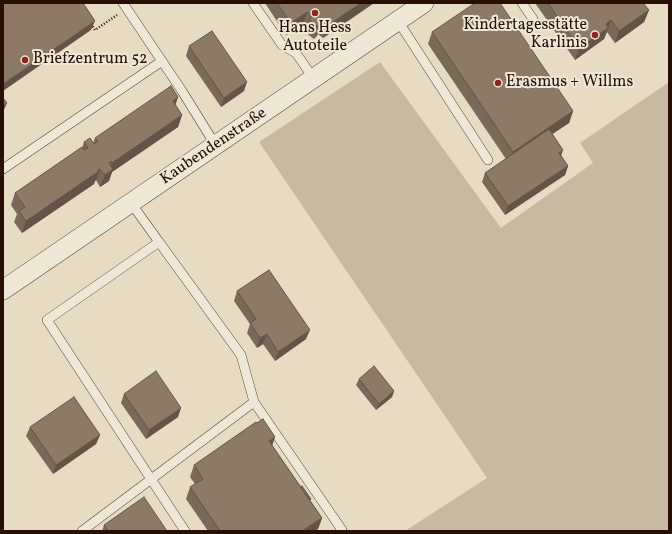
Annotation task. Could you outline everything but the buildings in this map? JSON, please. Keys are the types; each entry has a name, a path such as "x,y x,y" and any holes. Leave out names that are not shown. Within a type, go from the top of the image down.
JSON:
{"street":[{"name":"Kaubendenstraße","path":"3,290 424,3"}],"lane":[{"path":"253,3 282,45 296,53 314,79"},
{"path":"522,3 533,19"},
{"path":"125,6 216,146"},
{"path":"398,21 488,160"},
{"path":"3,169 162,61"},
{"path":"131,203 241,355 254,402 342,530 340,531"},
{"path":"159,242 47,320 185,531"},
{"path":"82,531 254,402"}],"path":[{"path":"87,19 95,30 125,6"}],"shaded area":[{"path":"380,62 501,228 593,163 580,143 669,82 669,531 405,531 487,478 259,142"}],"place":[{"name":"Hans Hess Autoteile","path":"315,13"},
{"name":"Kindertagesstätte Karlinis","path":"595,35"},
{"name":"Briefzentrum 52","path":"25,60"},
{"name":"Erasmus + Willms","path":"498,83"}]}
